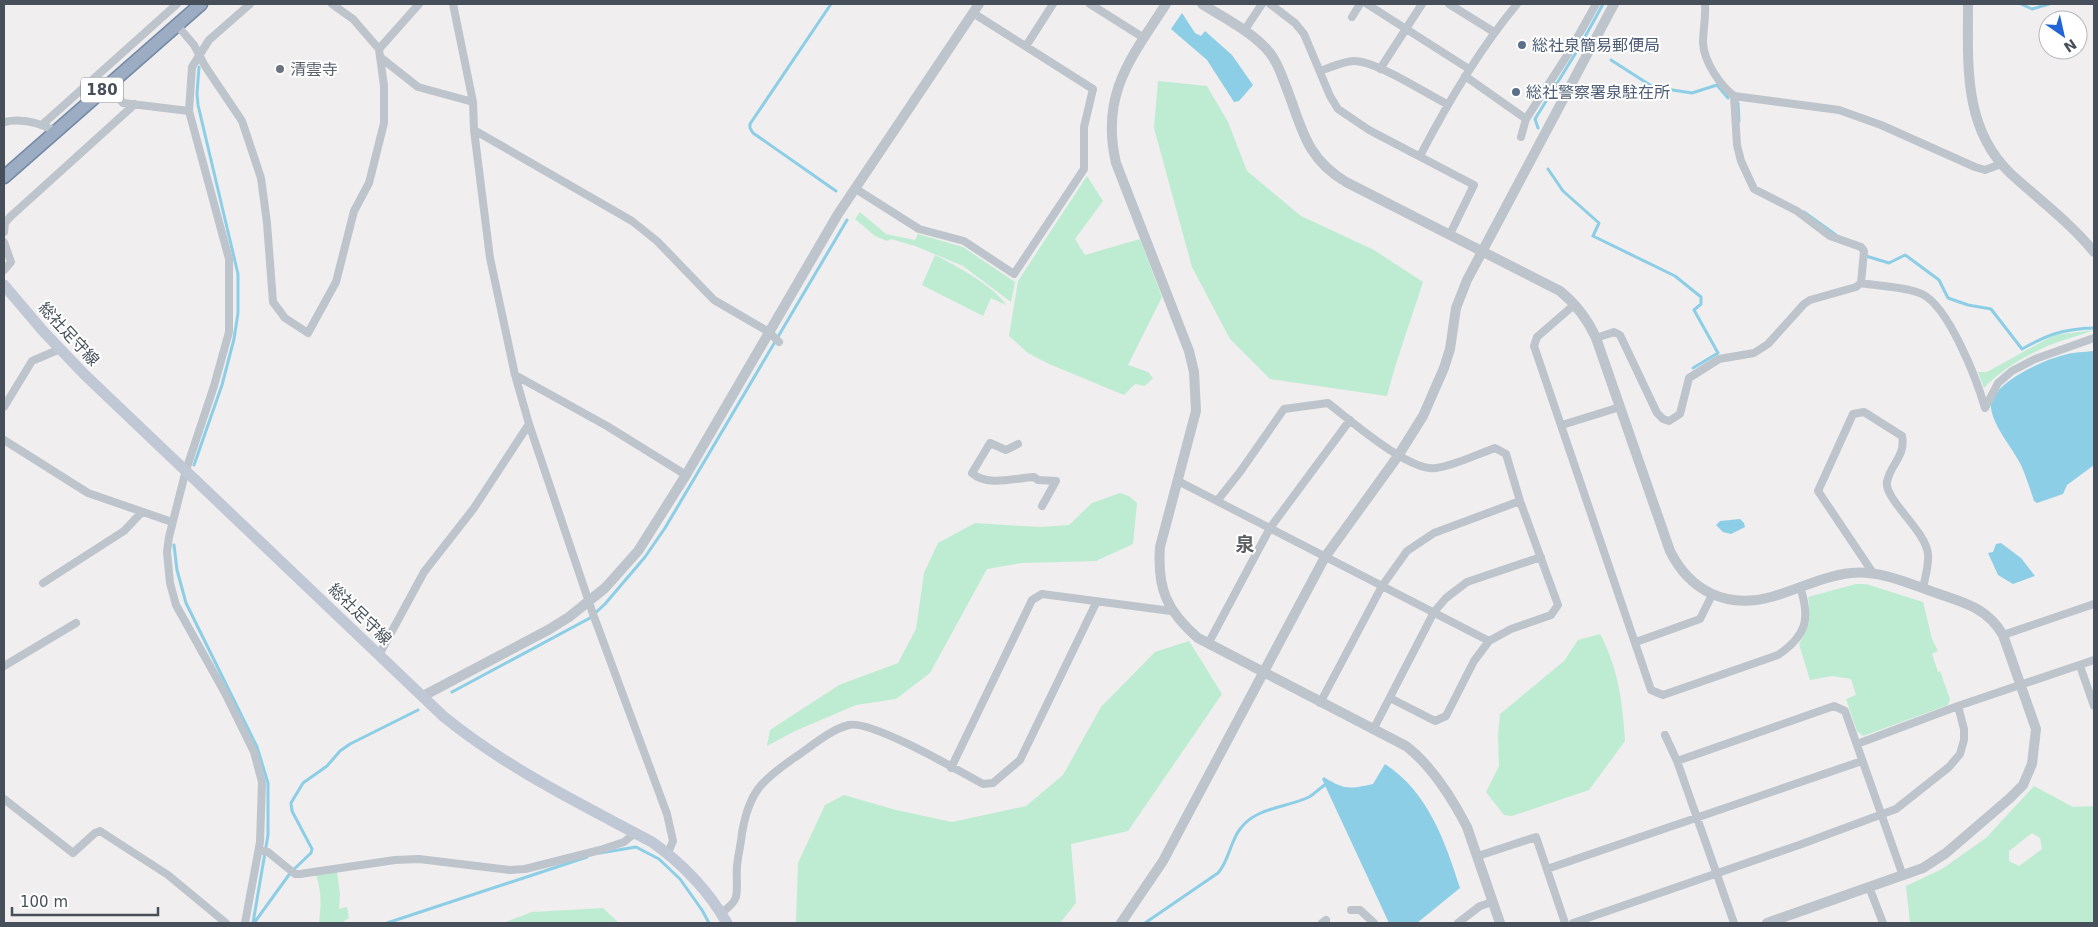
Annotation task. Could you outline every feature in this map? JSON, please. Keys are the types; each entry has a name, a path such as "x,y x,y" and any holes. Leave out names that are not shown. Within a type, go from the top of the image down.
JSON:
{"highway":[{"name":"180","path":"4,177 199,5"}],"main road":[{"name":"総社足守線","path":"4,285 60,349 95,385 379,655 468,736 530,777 635,833 668,853 702,886 724,918"}],"street":[{"path":"43,124 177,4"},
{"path":"245,923 263,850 262,782 254,752 225,693 176,605 170,583 167,552 172,522 186,470 214,386 229,332 229,259 189,111 192,67 208,40 250,4"},
{"path":"332,4 353,19 380,53 418,88 473,102"},
{"path":"177,25 199,54 242,121 261,178 267,223 273,302 285,318 308,333 336,282 354,211 369,183 384,123 384,86 380,53 419,4"},
{"path":"453,4 473,102 474,130 490,258 515,374 529,424 594,617 667,814 673,840 668,853"},
{"path":"423,696 548,630 589,602 605,588 638,551 775,337 838,214 979,4"},
{"path":"1026,46 1053,4"},
{"path":"1090,4 1144,38"},
{"path":"1166,4 1121,78 1113,104 1111,125 1112,146 1116,163 1189,351 1194,372 1196,411 1160,547 1158,570 1162,589 1171,611 1185,627 1208,644 1406,746 1418,755 1459,812 1478,856 1500,923"},
{"path":"1202,4 1244,31 1270,52 1277,65 1309,148 1329,171 1346,182 1560,290 1575,304 1590,325 1596,338 1670,551 1687,577 1712,595 1735,600 1757,600 1834,576 1873,572 1963,602 1996,622 2004,636 2036,729 2032,764 2023,785 1946,853 1923,868 1767,923"},
{"path":"1244,31 1262,4"},
{"path":"1270,4 1295,23 1304,34 1330,96 1338,109 1348,118 1474,185 1450,234"},
{"path":"1352,17 1360,4"},
{"path":"1367,4 1406,29 1467,73 1526,120"},
{"path":"1380,69 1422,4"},
{"path":"1449,4 1494,32"},
{"path":"1420,156 1447,104 1494,32 1517,4"},
{"path":"1121,923 1163,861 1325,557 1398,456 1432,398 1450,349 1456,308 1467,280 1482,252 1596,4"},
{"path":"1521,137 1526,120 1557,87 1614,4"},
{"path":"1705,4 1703,43 1705,53 1713,70 1734,96 1740,161 1754,189 1797,211 1830,236 1861,247 1864,254 1861,283"},
{"path":"1968,4 1968,78 1972,106 1980,129 2002,164 2078,234 2094,252"},
{"path":"856,189 919,229 964,241 1014,274 1084,169 1084,127 1093,89 973,13"},
{"path":"1320,71 1351,61 1362,62 1380,69 1447,104"},
{"path":"107,86 123,103 189,111"},
{"path":"1734,96 1839,110 1881,125 1975,167 1985,170 2002,164"},
{"path":"4,232 5,223 10,218 135,104"},
{"path":"4,122 12,120 43,124 55,131"},
{"path":"474,130 632,221 656,240 714,300 775,337"},
{"path":"4,242 11,258 11,262 4,270"},
{"path":"1596,338 1614,332 1620,335 1657,413 1663,419 1669,421 1680,414 1689,378 1720,359 1754,353 1768,344 1804,304 1810,300 1856,287 1861,283 1924,295 1957,337 1985,408 1998,382 2012,372 2035,359 2094,338"},
{"path":"1575,304 1537,337 1534,346 1651,690 1663,695 1778,655 1793,644 1804,625 1806,612 1800,587"},
{"path":"4,407 32,361 60,349"},
{"path":"515,374 607,426 686,475"},
{"path":"1217,501 1284,410 1328,403 1398,456 1421,467 1436,468 1495,448 1506,454 1520,501 1558,605 1551,615 1511,629 1489,641 1474,661 1446,716 1435,721 1390,698"},
{"path":"1562,425 1620,406"},
{"path":"1873,572 1818,491 1853,414 1864,412 1902,436 1904,446 1887,482 1889,492 1922,536 1928,554 1923,588"},
{"path":"1208,644 1270,528 1350,420"},
{"path":"379,655 424,572 474,508 529,424"},
{"path":"4,440 88,493 141,513 172,522"},
{"path":"1018,444 1006,450 990,443 972,473 978,478 987,481 1034,477 1038,480 1056,482 1042,506"},
{"path":"1178,481 1489,641"},
{"path":"1320,703 1382,586 1407,551 1420,540 1434,533 1520,501"},
{"path":"43,583 124,531 141,513"},
{"path":"1373,730 1434,612 1446,598 1467,582 1541,557"},
{"path":"951,768 1032,600 1042,594 1096,603 1171,611"},
{"path":"1636,642 1700,619 1712,595"},
{"path":"724,918 736,898 737,864 745,818 752,797 760,785 774,772 831,733 850,725 862,726 887,734 983,784 993,783 1020,760 1096,603"},
{"path":"2004,636 2094,604"},
{"path":"4,666 76,623"},
{"path":"1856,744 1958,706 2094,660"},
{"path":"2080,666 2094,706"},
{"path":"1677,761 1834,706 1845,711 1903,876"},
{"path":"1573,923 1882,815 1904,803 1949,767 1960,754 1964,740 1964,729 1958,706"},
{"path":"1666,735 1677,761 1734,923"},
{"path":"1547,870 1862,761"},
{"path":"4,799 73,853 94,833 100,831 168,875 226,923"},
{"path":"263,850 292,872 395,860 419,860 510,870 525,869 600,850 624,842 635,833"},
{"path":"1478,856 1536,837 1565,923"},
{"path":"1870,887 1883,923"},
{"path":"1458,923 1480,906 1492,902"},
{"path":"1350,910 1360,910 1374,923"}],"green space":[{"path":"1158,81 1207,86 1228,122 1247,171 1301,216 1374,250 1423,282 1387,396 1270,379 1230,339 1192,267 1154,128"},
{"path":"1087,176 1103,201 1075,239 1085,255 1140,239 1162,297 1128,365 1148,372 1153,378 1145,386 1135,384 1124,395 1049,364 1028,353 1009,336 1018,281"},
{"path":"860,212 886,234 915,240 918,234 963,247 1015,282 1011,302 963,266 915,246 891,239 887,241 875,236 855,219"},
{"path":"935,255 984,283 1006,305 991,298 983,316 922,285"},
{"path":"2094,330 2032,353 2006,369 1984,388 1978,372 1987,372 2054,335"},
{"path":"1120,493 1129,496 1137,503 1133,544 1096,561 1021,563 987,569 930,673 896,699 856,705 795,731 767,746 770,730 839,685 898,663 916,629 924,573 938,543 975,523 1040,527 1069,525 1092,503"},
{"path":"1856,584 1866,584 1923,602 1932,639 1938,651 1932,654 1950,699 1948,705 1863,736 1857,731 1846,699 1856,695 1851,679 1832,676 1810,680 1799,644 1808,622 1808,597"},
{"path":"1600,634 1611,659 1619,686 1625,741 1589,790 1512,816 1504,815 1486,792 1499,766 1498,735 1500,714 1564,661 1578,640"},
{"path":"1189,641 1222,694 1128,831 1071,844 1076,903 1060,923 796,923 798,863 825,805 844,795 896,810 952,822 1026,806 1063,775 1101,707 1155,652"},
{"path":"2034,786 2073,807 2094,806 2094,923 1910,923 1906,886 1942,869 1986,838","holes":["2032,833 2040,838 2042,849 2019,866 2009,861 2009,851"]},
{"path":"337,872 340,894 339,909 347,907 349,918 344,921 345,923 319,923 321,899 316,875"},
{"path":"603,908 619,923 503,923 532,912"}],"water":[{"path":"1182,13 1195,33 1201,36 1205,31 1232,55 1253,85 1239,101 1234,102 1207,60 1171,29"},
{"path":"2094,351 2094,465 2067,485 2063,494 2037,503 2034,501 2021,465 1999,430 1991,408 1992,399 2008,382 2032,367 2055,357"},
{"path":"1740,519 1745,527 1731,534 1723,532 1716,525 1720,521"},
{"path":"2001,543 2021,558 2035,576 2013,584 1998,575 1988,553 1993,552 1996,544"},
{"path":"1385,764 1400,775 1424,803 1441,835 1460,888 1417,923 1389,923 1322,779 1324,777 1347,787 1373,784"}],"waterway":[{"path":"831,4 750,124 750,128 753,133 836,191"},
{"path":"1582,47 1580,46 1603,4"},
{"path":"2021,4 2032,9 2049,4"},
{"path":"1538,128 1535,119 1580,46"},
{"path":"1611,60 1653,87 1692,93 1717,85 1728,98"},
{"path":"194,465 222,385 234,339 238,313 238,274 198,105 199,67"},
{"path":"1738,103 1739,121"},
{"path":"1548,169 1563,191 1599,223 1593,236 1675,276 1701,297 1701,304 1694,310 1718,353 1693,368"},
{"path":"1804,212 1836,235"},
{"path":"452,692 590,618 605,604 645,557 665,528 847,220"},
{"path":"1866,254 1866,256 1889,263 1905,255 1939,280 1948,298 1968,305 1991,309 2022,349 2057,333 2094,328"},
{"path":"174,545 177,570 186,603 257,747 268,783 268,835 253,923"},
{"path":"254,923 291,872 311,853 312,849 292,811 291,803 303,783 327,766 340,751 350,744 418,710"},
{"path":"1145,923 1218,873 1225,863 1240,829 1254,816 1300,801 1327,784"},
{"path":"600,853 636,847 659,859 680,879 709,923"},
{"path":"387,923 587,857"}],"place":[{"name":"総社泉簡易郵便局","path":"1522,45"},
{"name":"清雲寺","path":"280,69"},
{"name":"総社警察署泉駐在所","path":"1516,92"}],"district":[{"name":"泉","path":"1245,544"}]}
